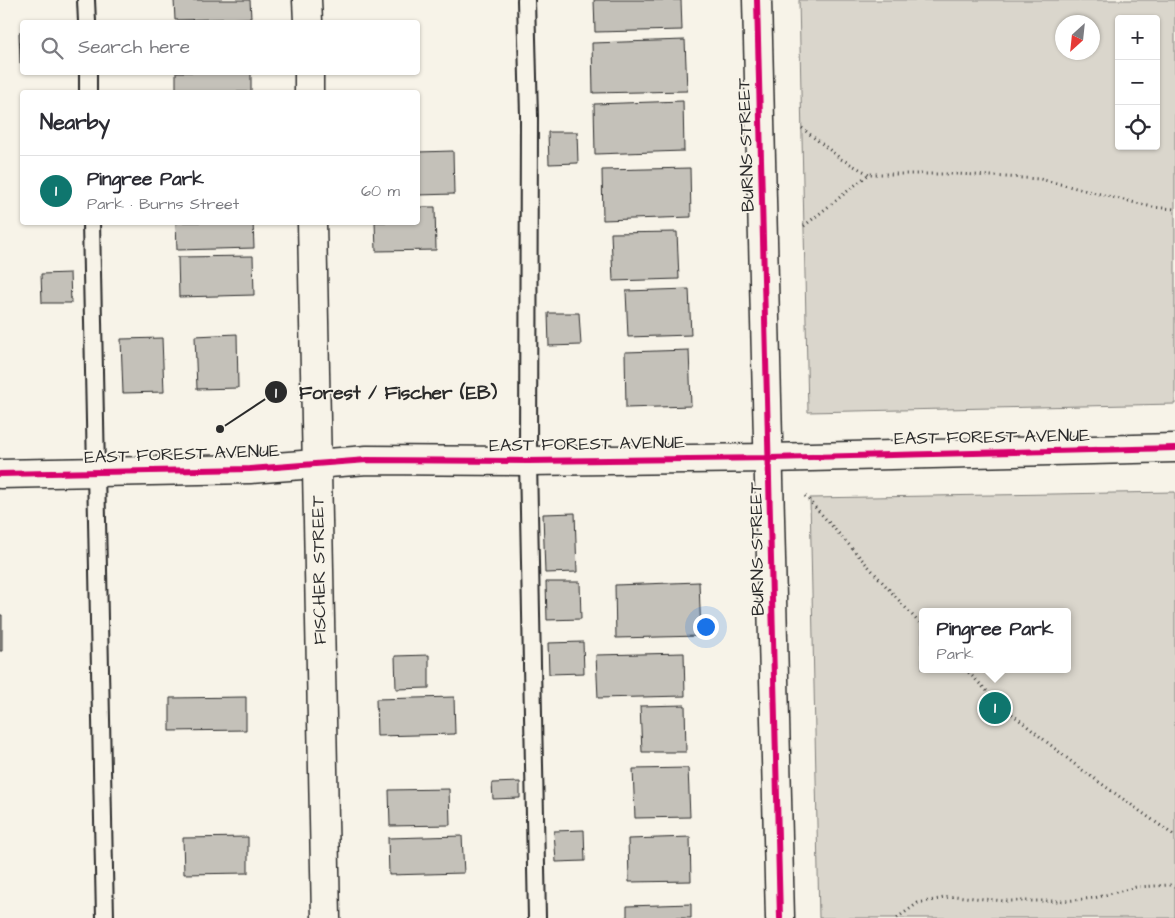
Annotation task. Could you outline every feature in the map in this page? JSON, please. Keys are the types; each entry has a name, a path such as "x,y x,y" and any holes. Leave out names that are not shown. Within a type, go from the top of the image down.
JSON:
{"street":[{"path":"307,0 308,20"},
{"name":"BURNS STREET","path":"757,0 770,458 780,918"},
{"path":"309,75 309,90"},
{"name":"FISCHER STREET","path":"312,225 326,918"},
{"name":"EAST FOREST AVENUE","path":"0,474 250,469 368,460 770,458 1175,448"}],"lane":[{"path":"86,0 87,20"},
{"path":"526,0 529,116 528,460 537,918"},
{"path":"88,75 88,90"},
{"path":"91,225 105,918"}],"path":[{"path":"802,128 841,159 869,174 958,174 1040,179 1152,207 1175,209"},
{"path":"804,226 869,174"},
{"path":"805,496 919,623"},
{"path":"969,673 1002,706 1070,761 1175,836"},
{"path":"897,918 918,903 955,896 1004,902 1065,901 1094,898 1136,887 1175,886"}],"shaded area":[{"path":"799,0 1175,0 1175,404 808,412"},
{"path":"1175,492 1175,918 819,918 810,498"}],"building":[{"path":"174,0 250,0 251,18 175,20"},
{"path":"594,0 681,0 682,30 595,32"},
{"path":"685,40 687,91 593,93 592,43"},
{"path":"176,75 251,75 251,90 176,90"},
{"path":"683,101 684,151 595,154 594,104"},
{"path":"548,132 577,132 578,163 549,164"},
{"path":"453,151 454,194 420,195 420,152"},
{"path":"690,168 691,217 603,220 602,170"},
{"path":"420,207 435,207 436,250 376,251 375,225 420,225"},
{"path":"176,225 253,225 254,248 177,250"},
{"path":"677,232 679,279 613,281 611,233"},
{"path":"253,256 254,295 179,297 178,257"},
{"path":"70,273 71,303 42,303 41,274"},
{"path":"689,289 691,335 628,337 626,291"},
{"path":"548,313 579,313 581,345 549,346"},
{"path":"237,334 238,388 197,389 195,336"},
{"path":"162,338 164,392 123,393 121,339"},
{"path":"689,350 691,406 626,408 625,352"},
{"path":"575,513 577,572 545,573 543,514"},
{"path":"546,582 580,582 581,619 547,620"},
{"path":"699,582 701,636 616,638 615,585"},
{"path":"0,615 2,615 2,651 0,651"},
{"path":"583,642 584,673 549,674 548,643"},
{"path":"684,653 685,696 598,698 596,655"},
{"path":"429,655 429,688 396,689 395,656"},
{"path":"246,697 246,730 170,731 170,698"},
{"path":"454,697 455,734 377,736 376,699"},
{"path":"685,705 686,752 642,752 640,706"},
{"path":"688,768 690,817 635,818 633,769"},
{"path":"520,782 520,798 493,799 492,783"},
{"path":"449,789 450,825 390,826 389,790"},
{"path":"584,830 585,861 556,862 554,831"},
{"path":"462,836 464,873 389,875 388,838"},
{"path":"248,837 248,873 184,874 183,838"},
{"path":"690,837 691,881 629,882 628,839"},
{"path":"691,904 691,918 627,918 627,906"}],"cycle path":[{"path":"757,0 780,918"},
{"path":"0,474 250,469 367,460 528,461 770,458 1175,448"}],"place":[{"name":"Forest / Fischer (EB)","path":"220,429"},
{"name":"Pingree Park","path":"995,708"}]}
